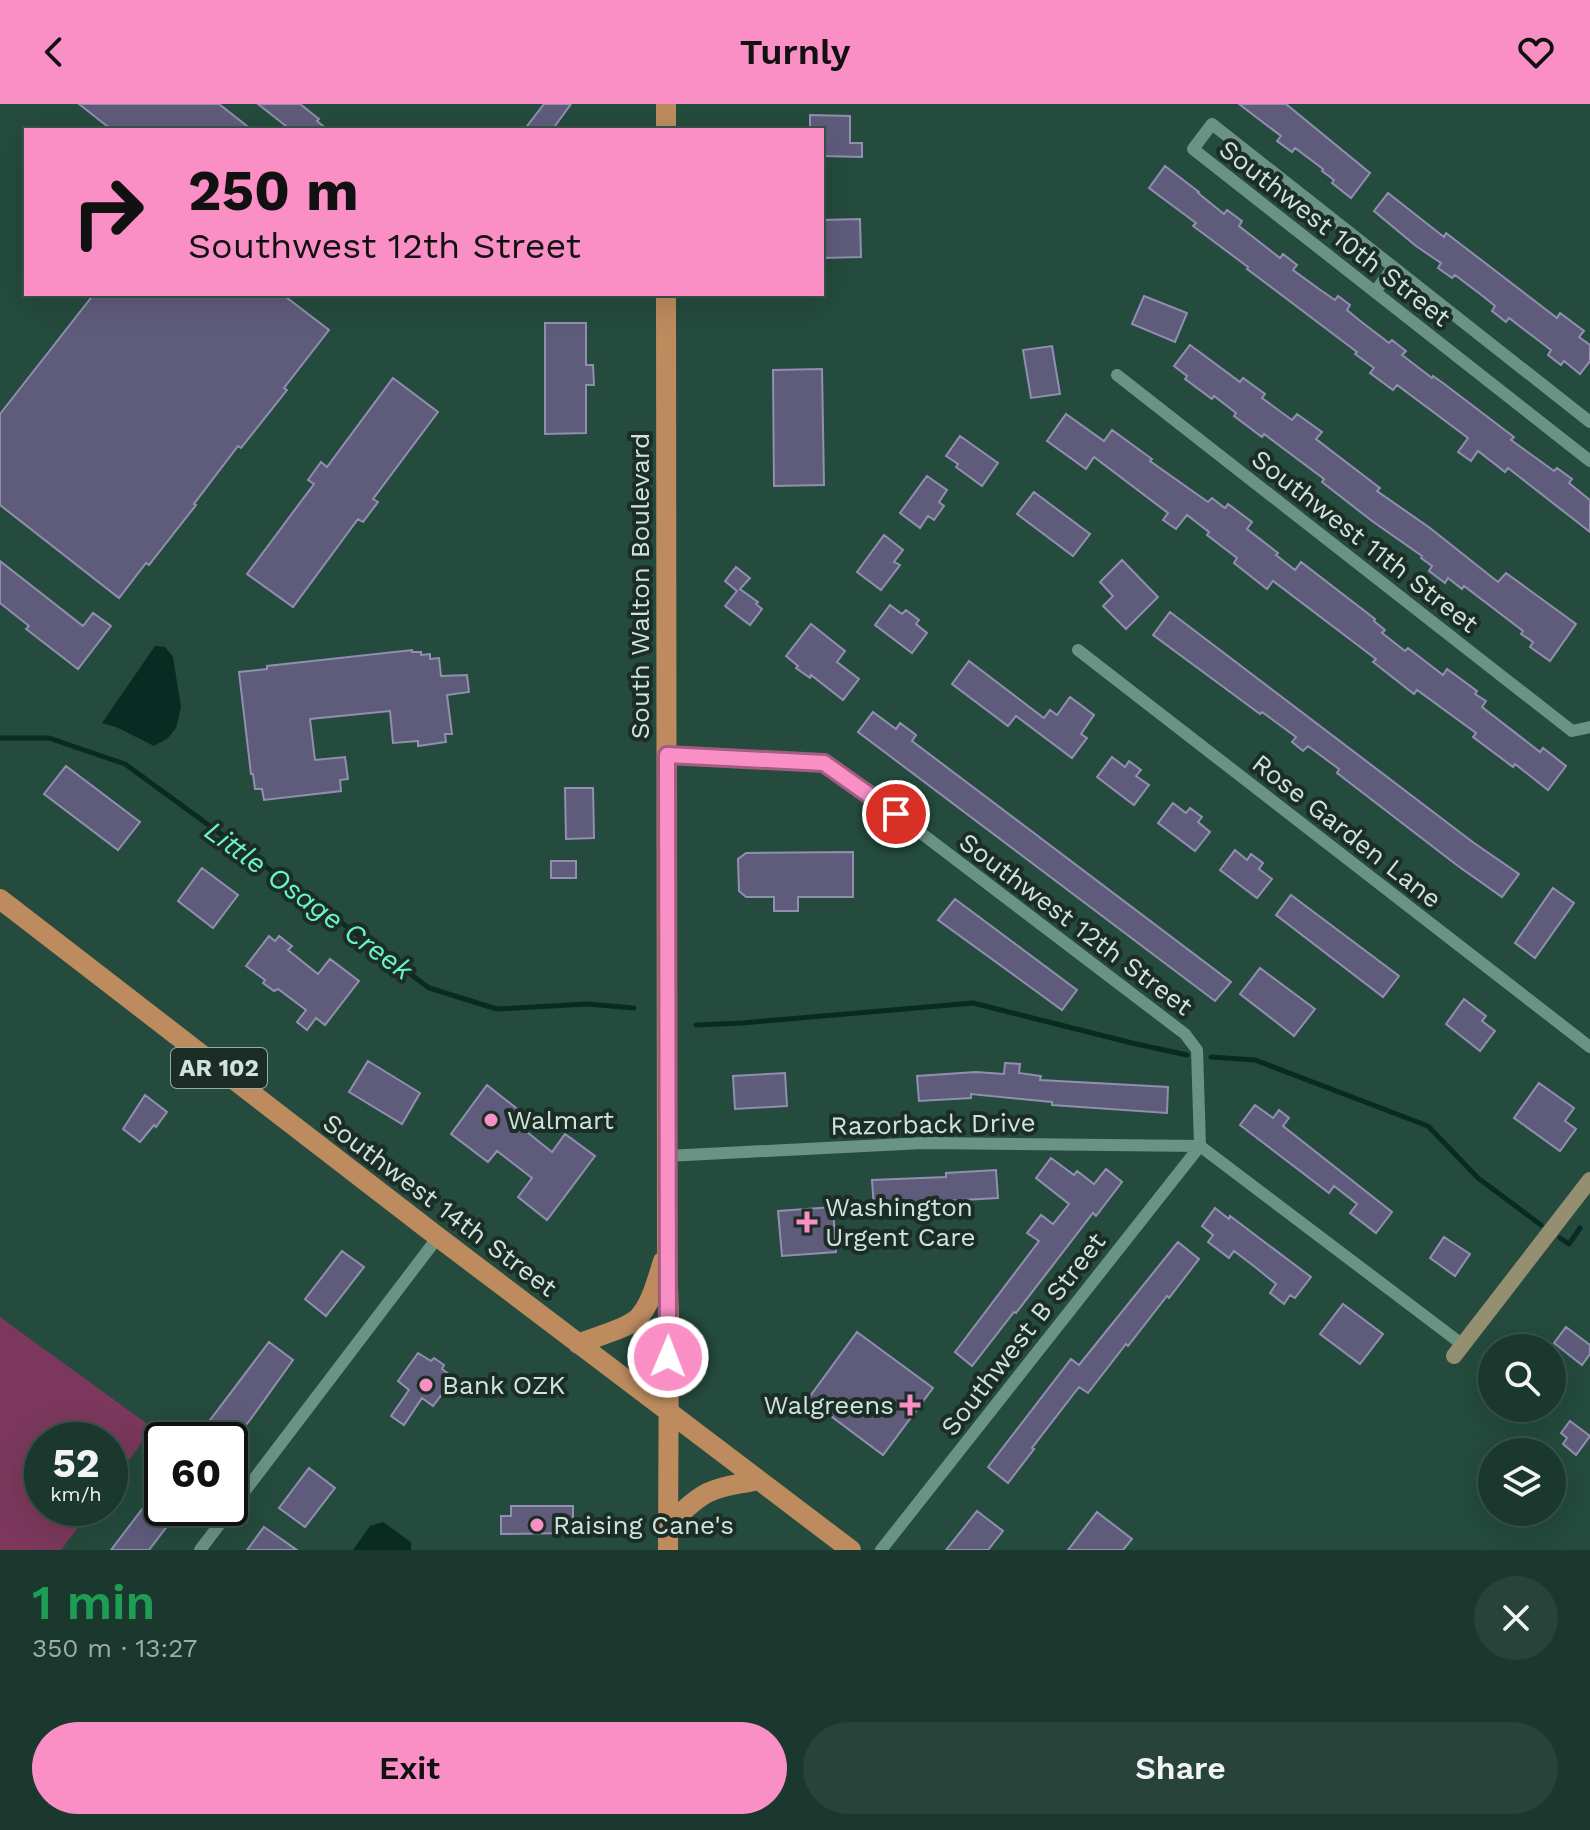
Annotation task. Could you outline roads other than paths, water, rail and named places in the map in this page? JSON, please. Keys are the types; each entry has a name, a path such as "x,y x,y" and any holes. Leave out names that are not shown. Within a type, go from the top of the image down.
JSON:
{"main road":[{"path":"666,104 666,128"},
{"name":"South Walton Boulevard","path":"666,296 668,1550"},
{"name":"Southwest 14th Street","path":"0,899 851,1550"},
{"path":"578,1344 624,1328 637,1318 647,1304 667,1251"},
{"path":"667,1527 708,1493 758,1480"}],"street":[{"name":"Southwest 10th Street","path":"1587,453 1193,149 1212,124 1590,422"},
{"path":"1375,292 1393,267"},
{"name":"Southwest 11th Street","path":"1117,375 1572,731 1590,727"},
{"name":"Rose Garden Lane","path":"1078,650 1590,1047"},
{"name":"Southwest 12th Street","path":"667,755 824,763 896,814 1185,1034 1197,1050 1200,1146"},
{"name":"Razorback Drive","path":"667,1156 923,1143 1200,1146"},
{"path":"1200,1146 1459,1350 1590,1180"},
{"name":"Southwest B Street","path":"881,1550 1200,1146"},
{"path":"200,1550 438,1237"}],"waterway":[{"name":"Little Osage Creek","path":"0,738 49,738 125,764 429,988 497,1009 587,1004 634,1008"},
{"name":"Little Osage Creek","path":"696,1025 973,1003 1187,1055"},
{"name":"Little Osage Creek","path":"1211,1057 1255,1060 1428,1126 1478,1178 1541,1225"},
{"name":"Little Osage Creek","path":"1560,1238 1569,1244 1580,1228"}],"place":[{"name":"Walmart","path":"491,1120"},
{"name":"Washington Urgent Care","path":"807,1222"},
{"name":"Bank OZK","path":"426,1385"},
{"name":"Walgreens","path":"910,1405"},
{"name":"Raising Cane's","path":"537,1525"}]}
